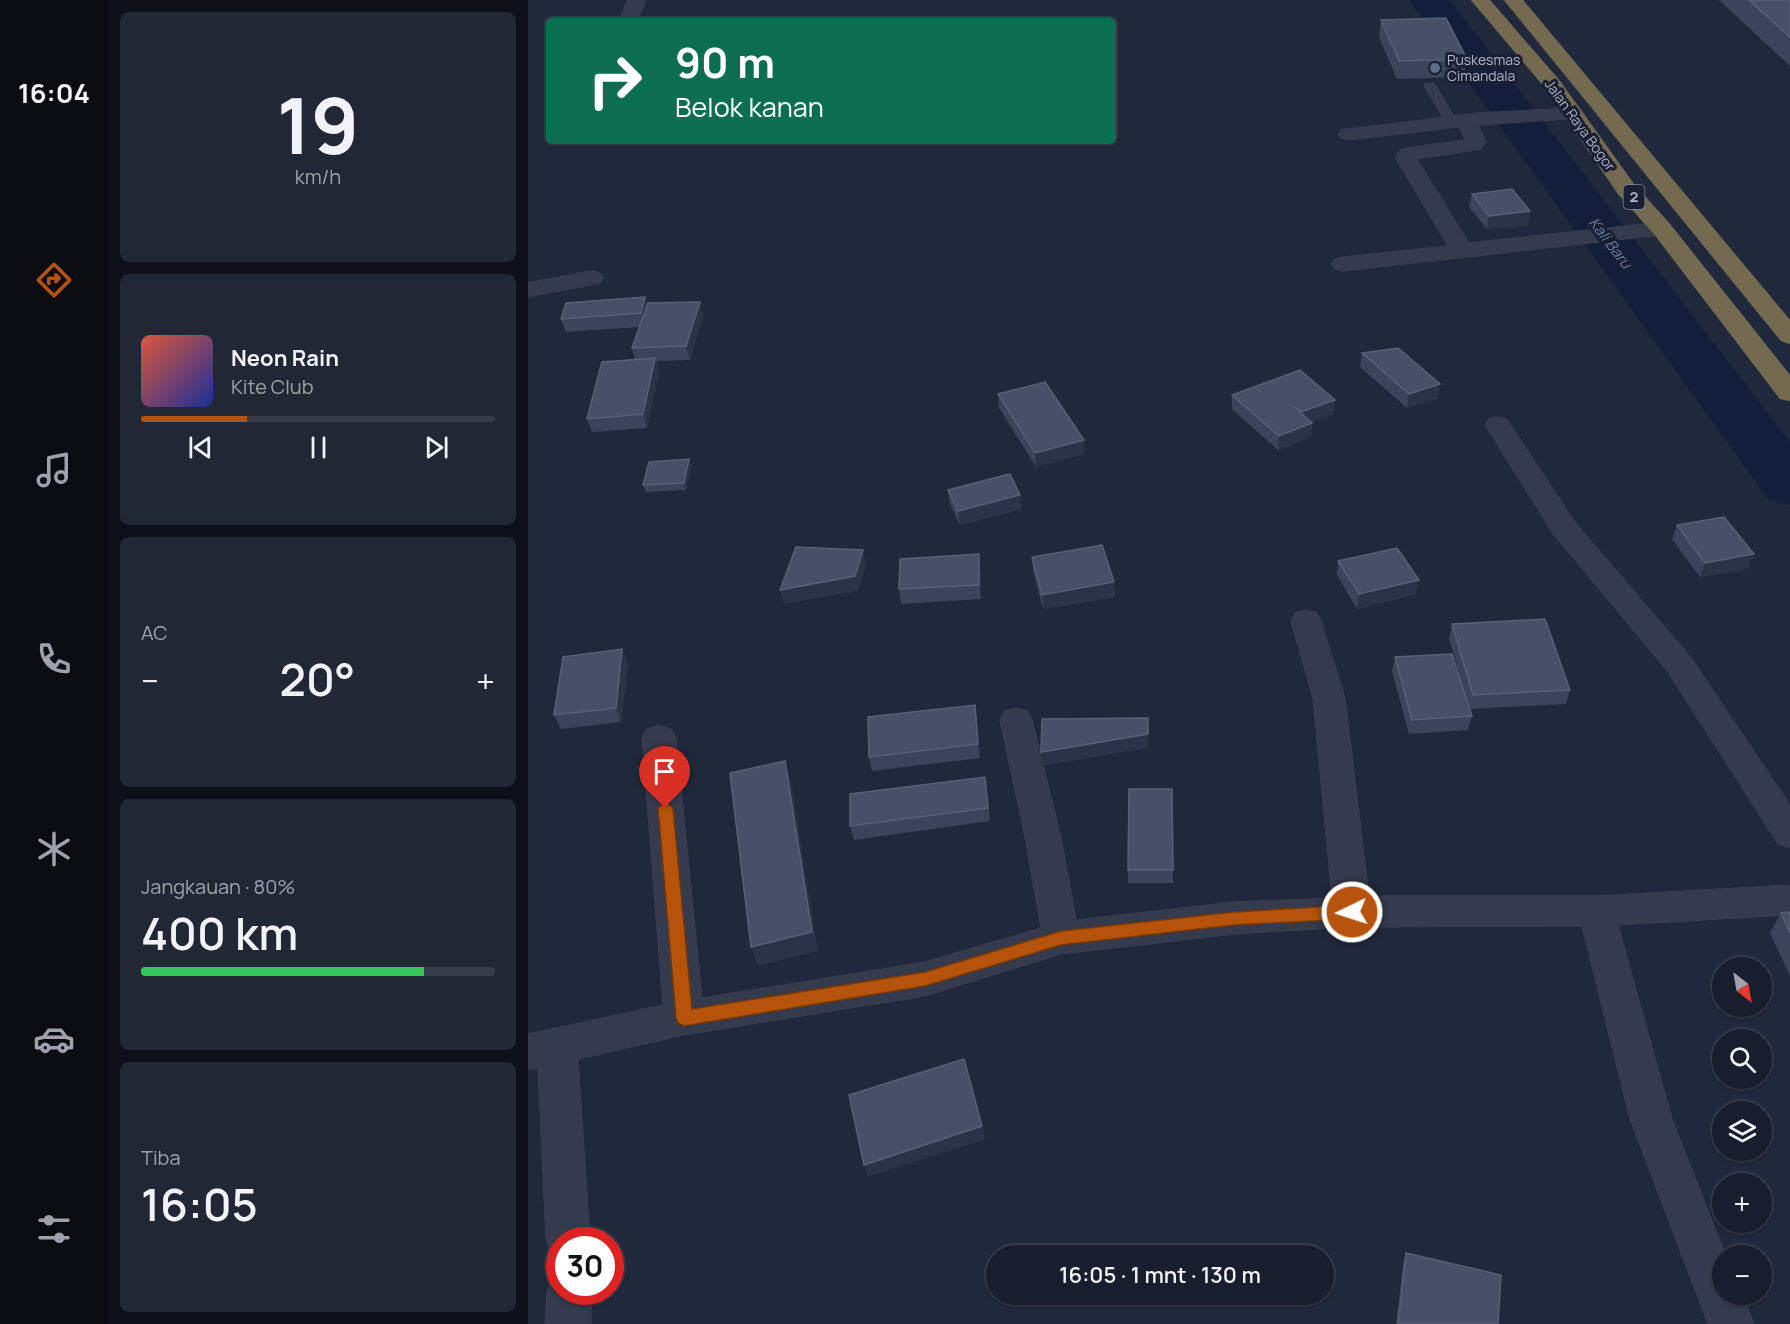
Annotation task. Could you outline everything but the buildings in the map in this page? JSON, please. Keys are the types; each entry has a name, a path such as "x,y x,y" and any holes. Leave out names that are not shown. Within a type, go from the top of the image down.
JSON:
{"highway":[{"name":"Jalan Raya Bogor","path":"1480,0 1575,114 1652,230 1790,393"},
{"name":"Jalan Raya Bogor","path":"1513,0 1790,336"}],"street":[{"path":"629,18 637,0"},
{"path":"1348,135 1467,121 1575,114"},
{"path":"1462,250 1405,157 1407,154 1474,145 1476,142 1467,121"},
{"path":"1343,264 1652,230"},
{"path":"528,290 591,278"},
{"path":"1498,425 1564,528 1679,664 1790,834"},
{"path":"1306,621 1329,698 1352,912"},
{"path":"1016,720 1043,837 1061,938"},
{"path":"659,738 684,1018"},
{"path":"566,1227 543,1048 684,1018 925,979 1061,938 1234,918 1352,912 1596,911 1790,900"},
{"path":"1596,911 1651,1119 1731,1324"},
{"path":"568,1324 569,1305"}],"lane":[{"path":"1430,86 1467,121"}],"waterway":[{"name":"Kali Baru","path":"1429,0 1790,485"}],"place":[{"name":"Puskesmas Cimandala","path":"1435,68"}],"route":[{"path":"665,808 684,1018 925,979 1061,938 1234,918 1352,912"}]}
